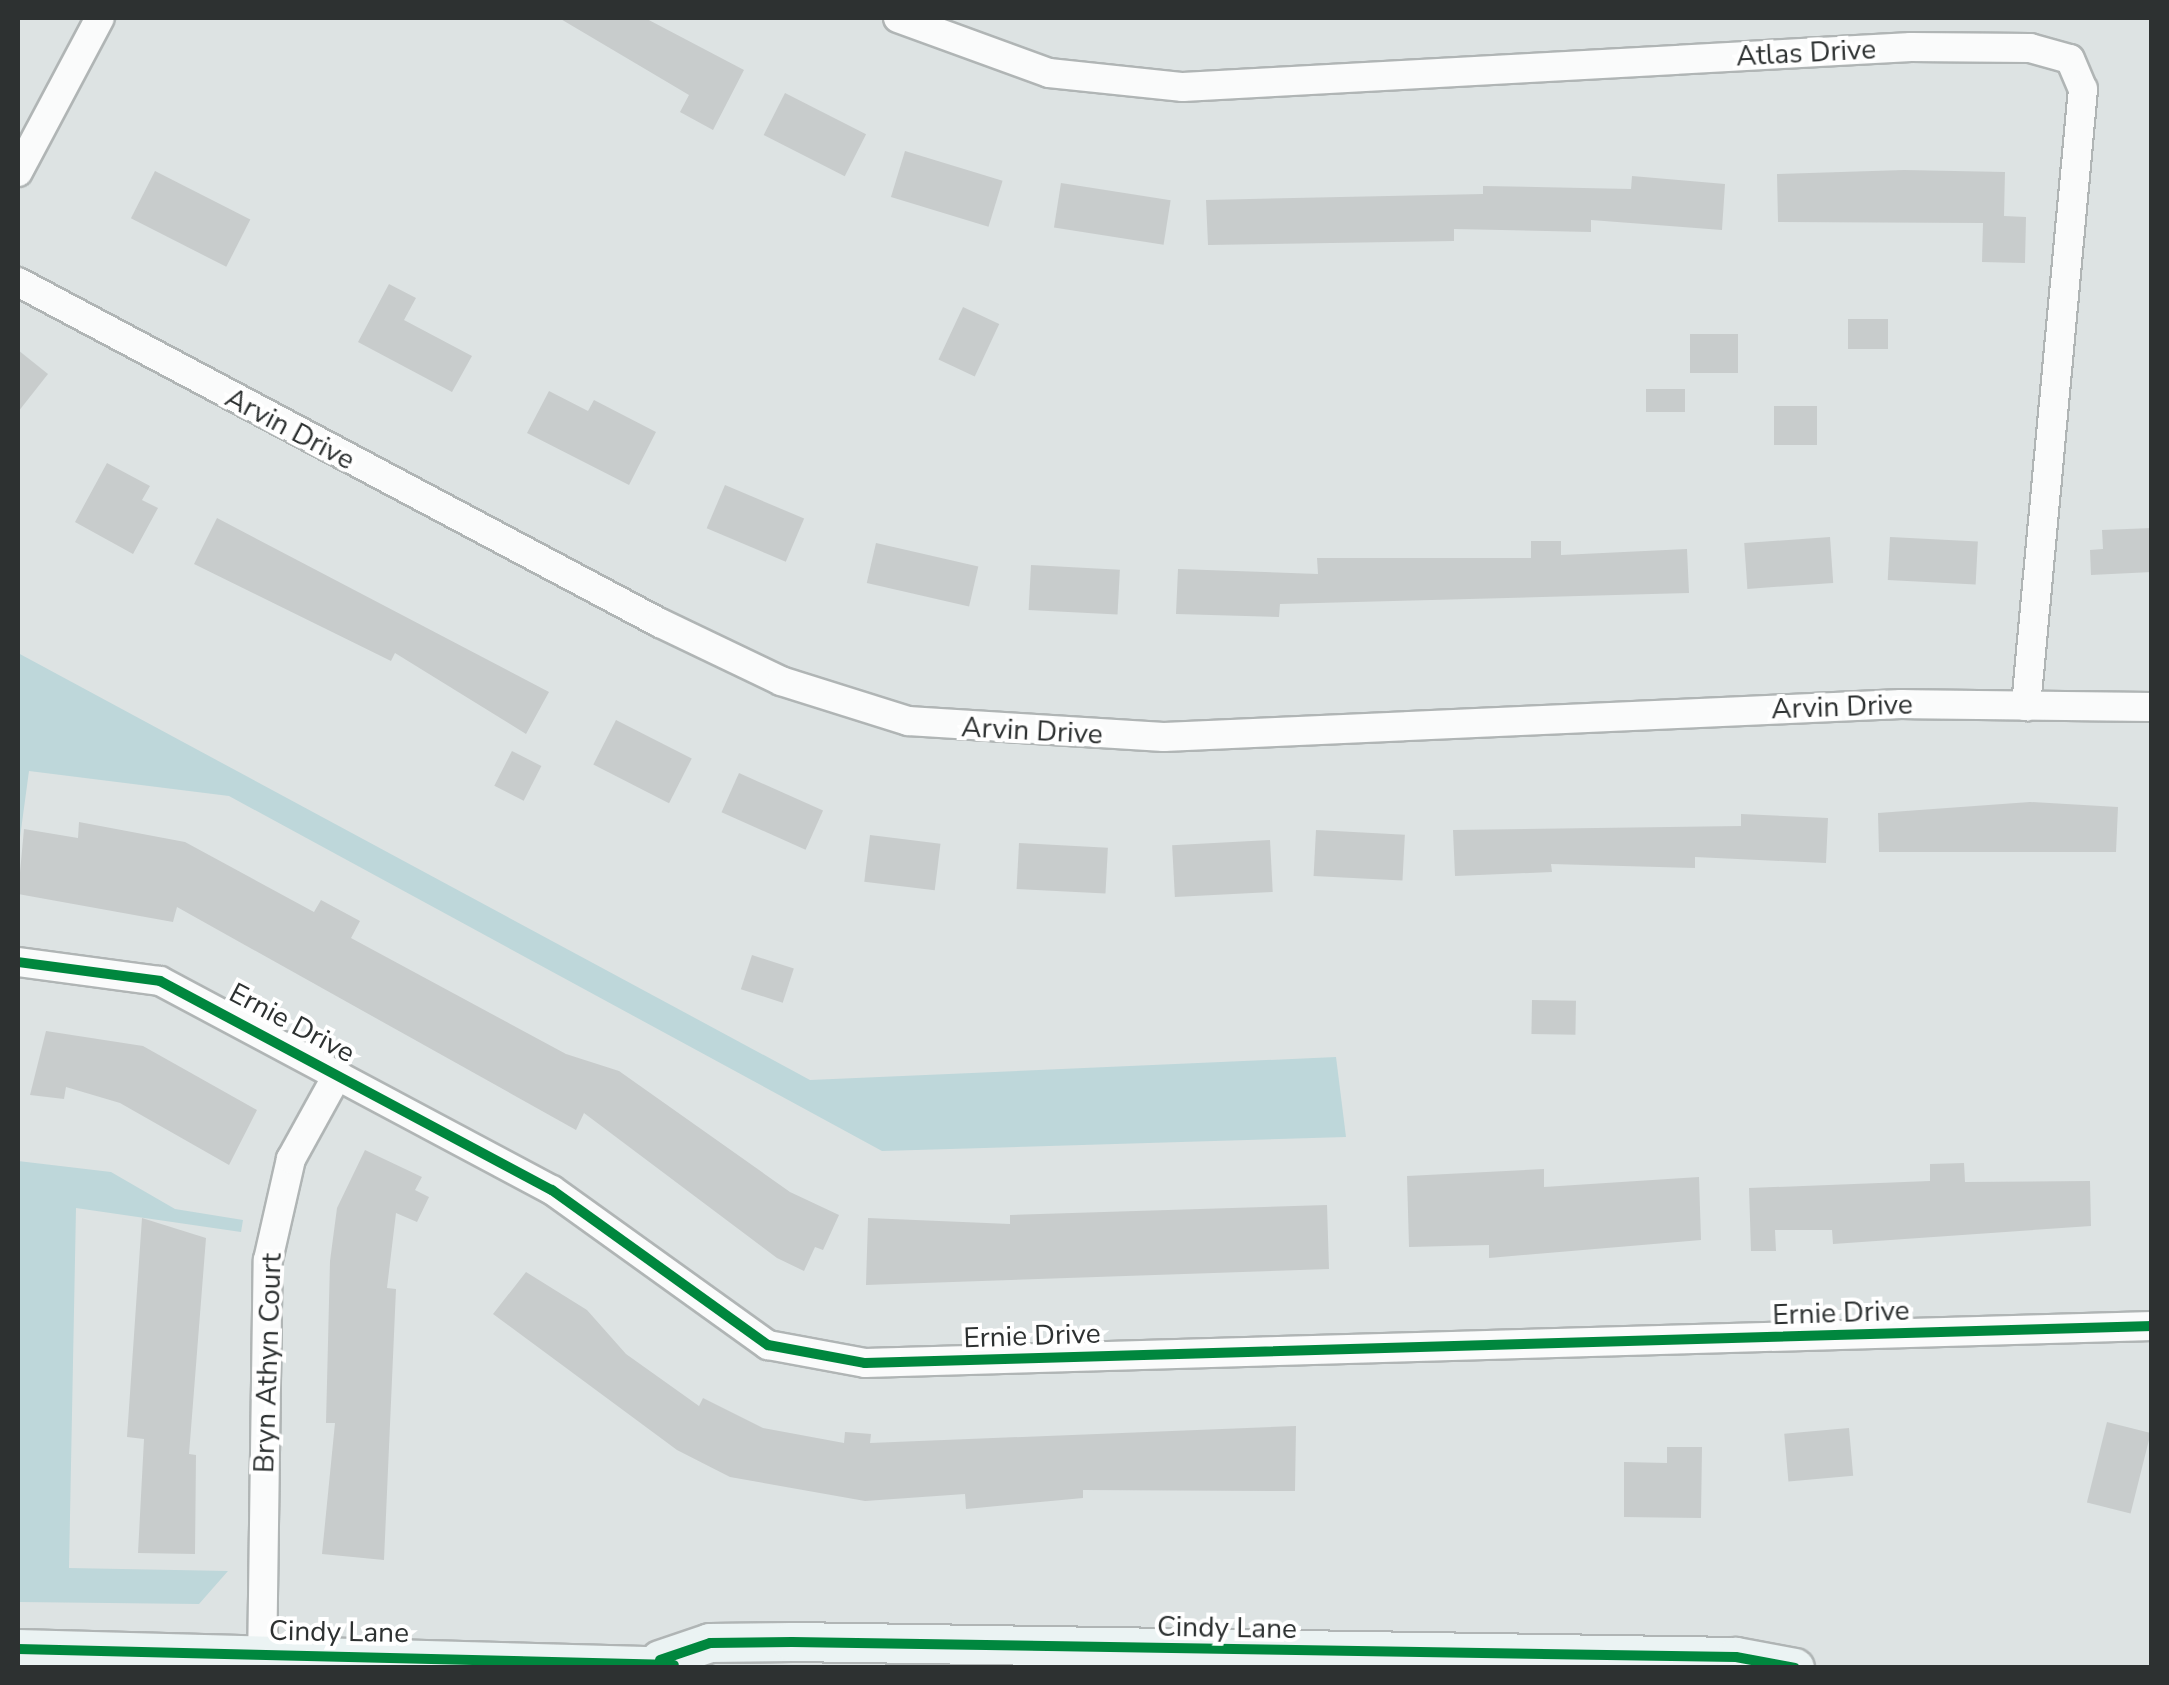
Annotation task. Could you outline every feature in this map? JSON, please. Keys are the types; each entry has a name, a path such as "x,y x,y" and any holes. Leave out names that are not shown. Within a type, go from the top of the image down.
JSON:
{"main road":[{"name":"Cindy Lane","path":"18,1649 262,1660 672,1664 710,1644 792,1642 1736,1657 1795,1668"}],"street":[{"path":"18,172 100,18"},
{"name":"Atlas Drive","path":"898,18 1050,73 1183,87 1911,48 2030,48 2070,60 2083,89 2026,706"},
{"name":"Arvin Drive","path":"18,282 660,623 781,681 908,721 1164,737 2026,706 2152,707"},
{"name":"Ernie Drive","path":"18,962 160,981 552,1190 768,1345 865,1363 2152,1326"},
{"name":"Bryn Athyn Court","path":"262,1660 268,1260 292,1159 338,1074"}],"shaded area":[{"path":"18,653 810,1080 1336,1057 1346,1137 882,1151 229,796 29,771 18,852"},
{"path":"18,1161 111,1172 175,1209 243,1220 241,1232 76,1208 69,1568 228,1571 199,1604 18,1602"}],"building":[{"path":"559,18 645,18 744,70 713,130 680,112 689,95"},
{"path":"785,93 866,134 845,176 764,135"},
{"path":"905,151 1003,181 989,227 891,197"},
{"path":"155,171 250,220 226,267 131,218"},
{"path":"2005,172 2004,216 2026,217 2025,263 1982,262 1983,223 1778,222 1777,174"},
{"path":"1632,176 1725,184 1722,230 1591,220 1591,232 1454,229 1454,241 1208,245 1206,200 1483,194 1483,186 1631,189"},
{"path":"1061,183 1171,200 1164,245 1054,227"},
{"path":"389,284 416,298 404,320 472,356 452,392 358,342"},
{"path":"963,307 999,324 975,376 938,360"},
{"path":"1848,319 1888,319 1888,349 1848,349"},
{"path":"1690,334 1738,334 1738,373 1690,373"},
{"path":"18,350 48,374 18,412"},
{"path":"1646,389 1685,389 1685,412 1646,412"},
{"path":"549,391 588,411 594,400 656,432 629,485 527,433"},
{"path":"1774,406 1817,406 1817,445 1774,445"},
{"path":"107,463 150,486 142,500 158,508 133,554 75,522"},
{"path":"725,485 804,519 786,562 707,528"},
{"path":"217,518 549,692 526,734 395,653 391,661 194,564"},
{"path":"2152,528 2152,572 2091,575 2090,550 2103,549 2102,530"},
{"path":"1830,537 1833,583 1747,589 1744,543"},
{"path":"1890,537 1978,542 1976,585 1888,580"},
{"path":"1531,541 1561,541 1561,555 1687,549 1689,593 1280,604 1279,617 1176,614 1178,569 1318,574 1317,558 1531,558"},
{"path":"876,543 978,567 969,607 867,583"},
{"path":"1031,565 1120,570 1118,615 1029,610"},
{"path":"616,720 692,759 669,803 593,765"},
{"path":"512,751 541,766 524,801 494,786"},
{"path":"739,773 823,810 806,850 722,812"},
{"path":"2030,802 2118,807 2116,852 1879,852 1878,813"},
{"path":"1741,814 1828,818 1826,863 1695,857 1695,868 1551,864 1552,872 1455,876 1453,830 1741,826"},
{"path":"79,822 185,842 314,912 321,900 360,921 351,938 566,1054 619,1071 790,1192 839,1215 823,1250 815,1247 804,1271 777,1258 584,1113 576,1130 177,907 173,922 18,894 24,829 78,838"},
{"path":"1316,830 1405,835 1402,881 1314,876"},
{"path":"870,835 940,844 935,890 864,882"},
{"path":"1270,840 1273,892 1175,897 1172,845"},
{"path":"1019,843 1108,848 1105,894 1017,889"},
{"path":"752,955 794,969 783,1003 741,989"},
{"path":"1532,1000 1576,1001 1575,1035 1531,1034"},
{"path":"46,1031 143,1046 257,1110 229,1165 120,1103 66,1087 64,1099 30,1095"},
{"path":"365,1150 422,1177 415,1190 429,1197 417,1222 396,1213 387,1288 396,1289 384,1560 322,1554 335,1423 326,1423 330,1261 337,1208"},
{"path":"1964,1163 1965,1182 2090,1181 2091,1226 1833,1244 1832,1230 1775,1230 1776,1251 1751,1251 1749,1188 1930,1181 1930,1164"},
{"path":"1544,1169 1544,1187 1699,1177 1701,1240 1489,1258 1489,1245 1409,1247 1407,1176"},
{"path":"1327,1205 1329,1269 866,1285 868,1218 1010,1224 1010,1215"},
{"path":"142,1218 206,1238 189,1454 196,1455 195,1554 138,1553 144,1439 127,1437"},
{"path":"526,1272 587,1310 626,1354 699,1406 703,1398 763,1428 844,1443 845,1432 871,1434 870,1443 1296,1426 1295,1491 1083,1490 1083,1498 966,1509 965,1494 865,1501 730,1477 677,1450 493,1314"},
{"path":"2107,1422 2151,1433 2131,1513 2087,1503"},
{"path":"1849,1428 1853,1476 1788,1481 1784,1434"},
{"path":"1667,1447 1702,1447 1701,1518 1624,1517 1624,1462 1667,1463"}],"cycle path":[{"path":"18,962 160,981 552,1190 768,1345 865,1363 2152,1326"},
{"path":"660,1660 710,1643 792,1642 1736,1657 1795,1668"},
{"path":"18,1649 674,1665"}]}
